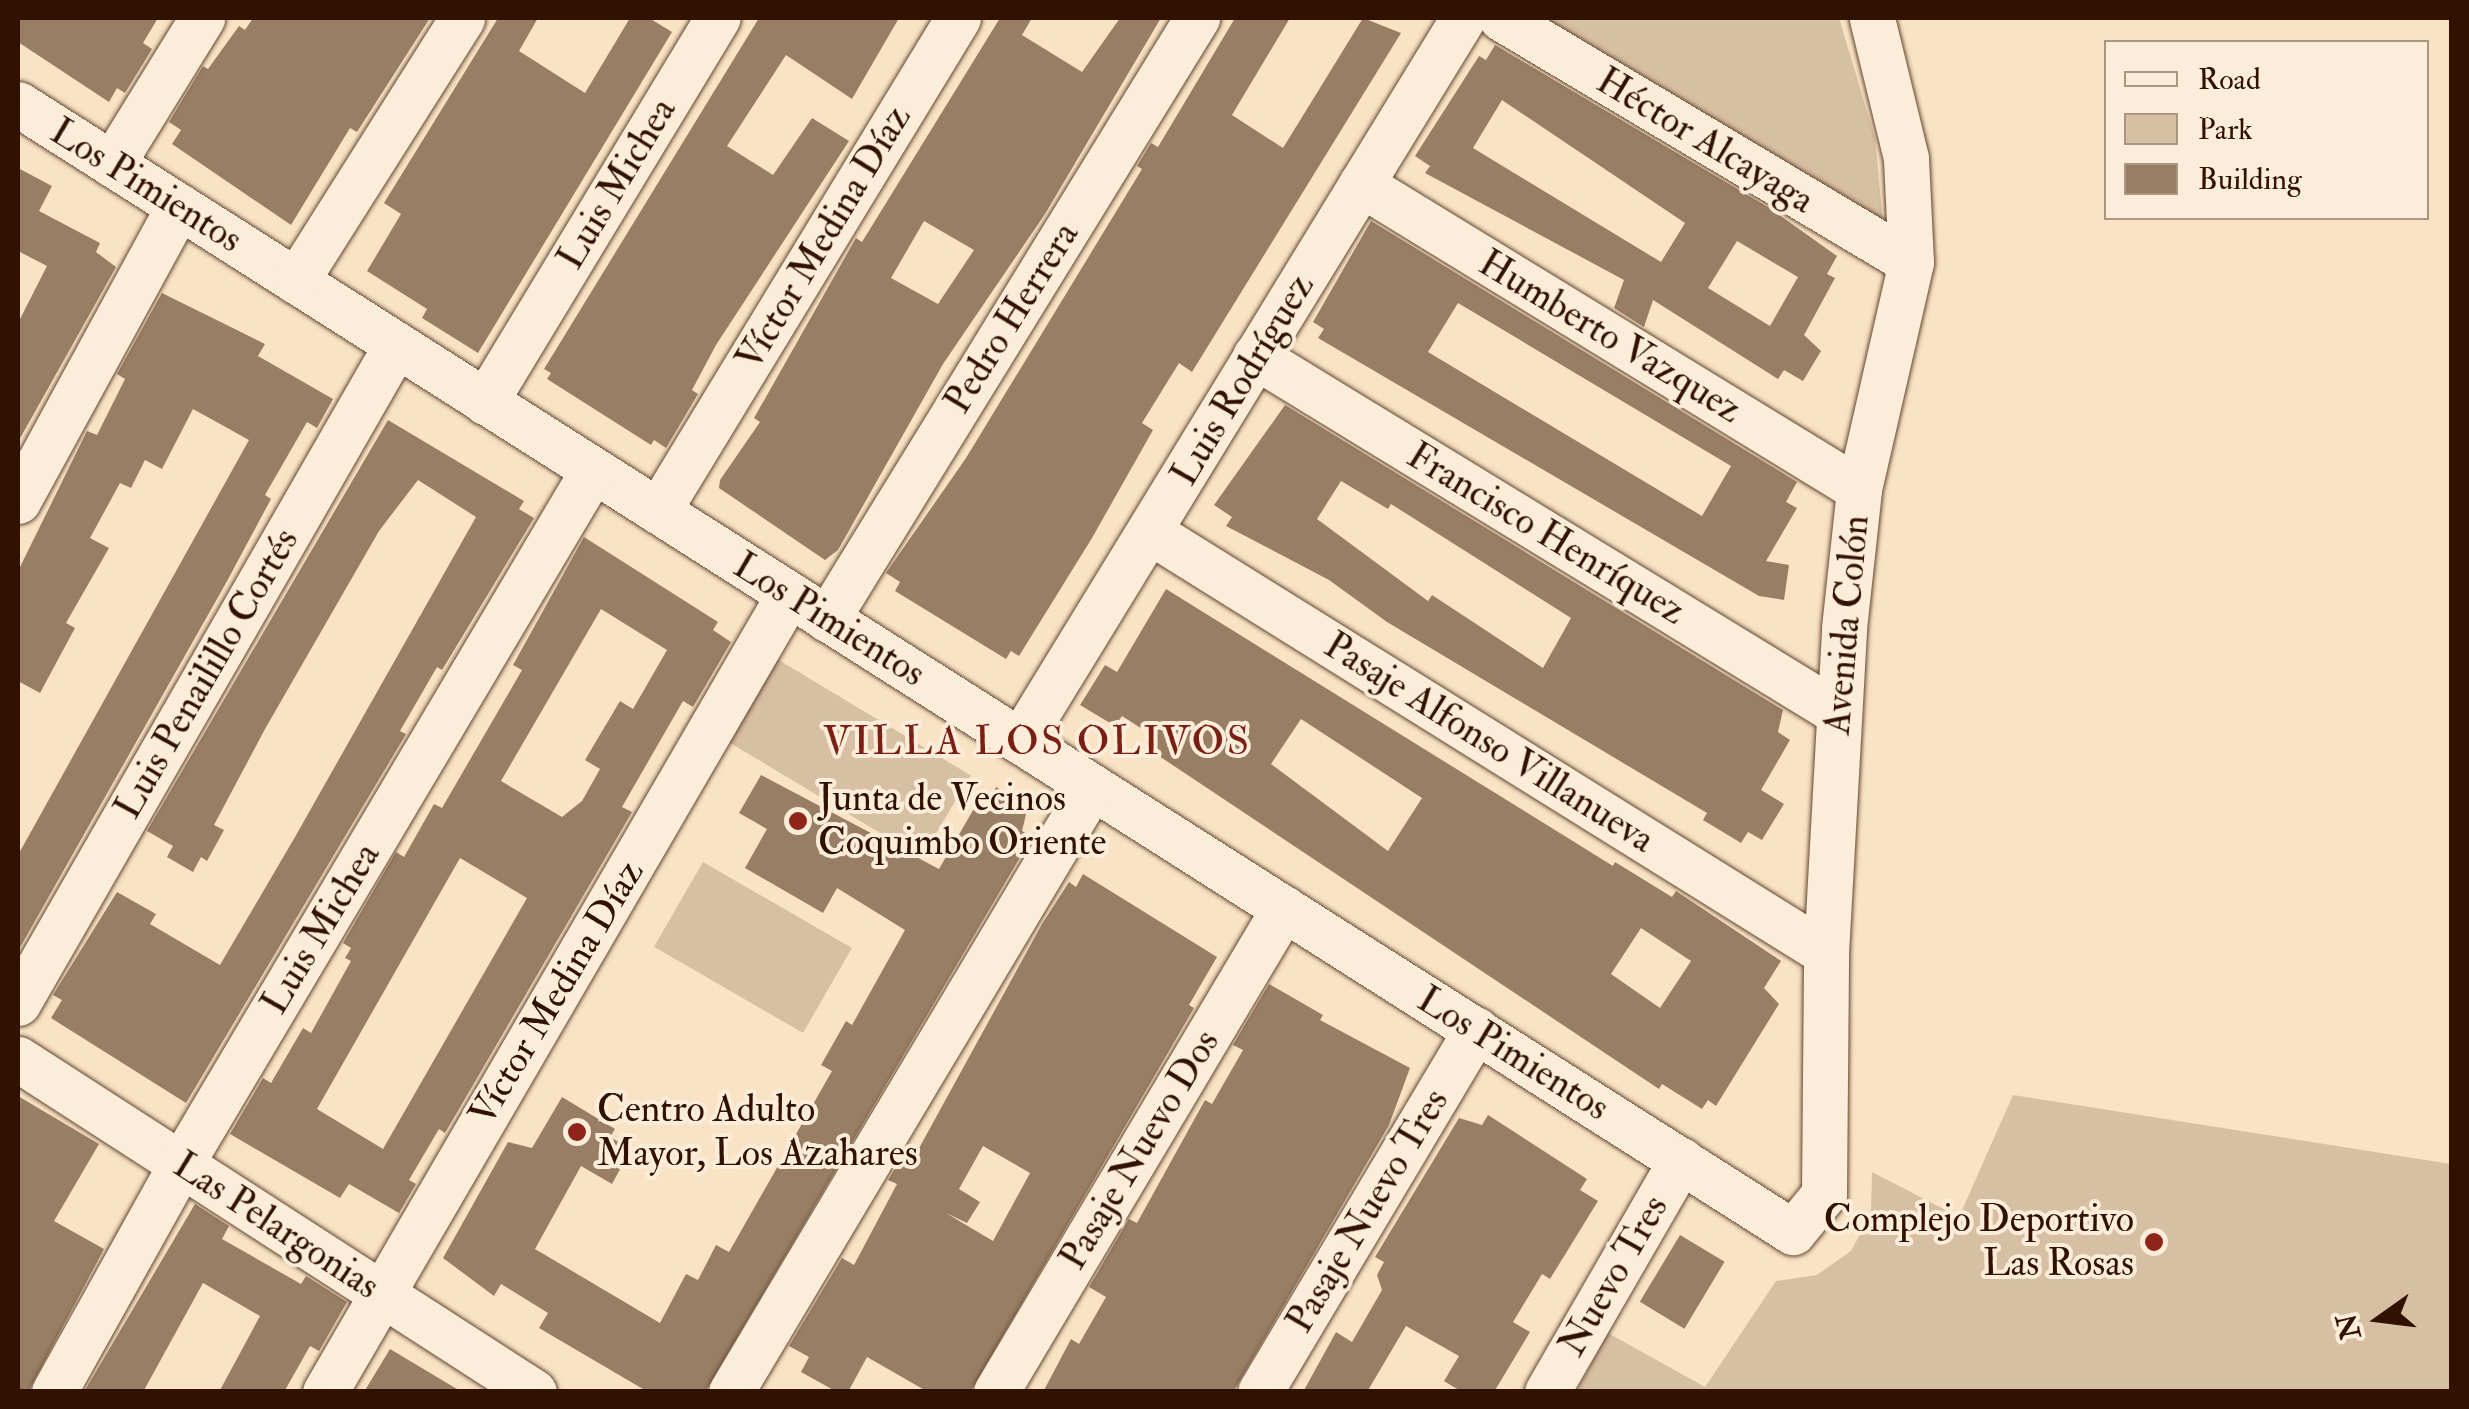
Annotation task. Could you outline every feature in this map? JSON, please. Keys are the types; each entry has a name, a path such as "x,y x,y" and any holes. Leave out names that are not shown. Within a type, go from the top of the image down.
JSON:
{"street":[{"path":"112,164 202,18"},
{"path":"296,281 462,18"},
{"name":"Luis Michea","path":"486,402 718,18"},
{"name":"Víctor Medina Díaz","path":"658,510 958,18"},
{"name":"Pedro Herrera","path":"828,619 1197,18"},
{"name":"Luis Rodríguez","path":"1020,741 1152,533 1255,356 1463,18"},
{"name":"Héctor Alcayaga","path":"1501,18 1910,262"},
{"name":"Avenida Colón","path":"1793,1232 1824,1194 1826,953 1837,712 1859,489 1910,262 1903,140 1872,18"},
{"name":"Los Pimientos","path":"18,104 1793,1232"},
{"name":"Humberto Vazquez","path":"1360,184 1859,489"},
{"path":"18,501 178,206"},
{"name":"Luis Penailillo Cortés","path":"18,1003 396,345"},
{"name":"Francisco Henríquez","path":"1255,356 1837,712"},
{"name":"Luis Michea","path":"54,1392 181,1164 593,470"},
{"name":"Pasaje Alfonso Villanueva","path":"1152,533 1826,953"},
{"name":"Víctor Medina Díaz","path":"325,1392 789,594"},
{"path":"731,1392 1092,786"},
{"name":"Pasaje Nuevo Dos","path":"996,1392 1284,908"},
{"name":"Pasaje Nuevo Tres","path":"1260,1392 1476,1030"},
{"name":"Las Pelargonias","path":"18,1059 534,1392"},
{"name":"Nuevo Tres","path":"1547,1392 1681,1160"}],"green space":[{"path":"1523,18 1839,18 1875,138 1884,235"},
{"path":"777,659 971,775 921,858 728,741"},
{"path":"703,862 852,948 803,1033 654,947"},
{"name":"Complejo Deportivo Las Rosas","path":"2013,1095 2451,1164 2451,1391 1577,1391 1608,1333 1705,1387 1776,1281 1817,1275 1851,1251 1871,1214 1872,1172 1959,1217"}],"building":[{"path":"18,18 158,18 143,43 152,49 125,93 117,88 109,102 18,42"},
{"path":"253,18 430,18 357,132 350,128 291,225 172,144 181,130 169,122 203,66 208,69 239,26 245,30"},
{"path":"498,18 538,18 519,51 585,93 630,18 649,18 672,32 478,353 422,318 427,309 367,271 401,214 384,203"},
{"path":"759,18 899,18 852,99 786,55 727,146 773,175 812,118 849,141 716,345 692,390 698,394 666,448 654,440 651,445 547,379 551,373 544,369"},
{"path":"1000,18 1032,18 1022,35 1082,72 1120,18 1161,18 1045,214 943,364 838,550 825,560 719,488 720,480 760,422 754,418 856,238 862,242","holes":["924,221 974,250 938,304 891,278"]},
{"path":"1235,18 1290,18 1232,115 1283,148 1363,18 1401,33 1192,372 1179,363 1142,423 1153,430 1092,538 1019,656 1011,651 1006,659 895,591 900,582 886,573 966,458 1142,169 1137,166 1151,143 1158,147"},
{"path":"1495,45 1771,209 1837,256 1827,274 1835,278 1804,335 1821,351 1803,381 1784,370 1778,379 1653,300 1644,327 1614,308 1624,280 1425,173 1430,166 1415,156 1479,56 1486,60","holes":["1502,100 1685,223 1661,262 1473,148","1737,241 1798,277 1770,326 1708,288"]},
{"path":"18,168 52,186 39,211 100,243 96,252 116,267 18,442 18,323 47,266 18,251"},
{"path":"1371,221 1797,482 1786,502 1797,508 1766,561 1789,565 1784,600 1759,596 1318,338 1324,329 1313,322","holes":["1458,303 1731,466 1702,516 1428,352"]},
{"path":"162,293 265,344 258,356 333,399 317,428 307,422 265,495 271,499 226,583 18,951 18,855 249,440 193,409 162,469 145,460 131,488 120,483 90,538 109,548 66,623 75,628 40,693 18,681 18,571 87,431 97,435 125,379 117,374"},
{"path":"1285,405 1783,710 1778,732 1790,740 1761,790 1784,804 1762,840 1748,832 1741,843 1703,820 1707,813 1387,622 1329,580 1226,526 1232,517 1214,505","holes":["1341,481 1388,509 1391,504 1571,618 1543,668 1432,595 1428,601 1317,519"]},
{"path":"388,420 524,501 519,509 534,518 442,670 437,667 400,731 406,734 186,1103 51,1018 62,1000 53,995 117,892 156,914 150,924 220,965 295,837 476,517 418,480 379,531 265,729 214,825 224,830 207,861 201,857 193,872 167,857 173,846 147,831"},
{"path":"584,537 718,622 713,630 731,642 693,707 683,701 622,807 632,812 445,1133 439,1129 409,1180 416,1184 399,1213 349,1184 340,1198 230,1134 263,1078 271,1083 303,1028 311,1033 351,961 345,958 351,948 343,943 396,852 404,857 434,804 442,808 522,670 513,665","holes":["601,609 667,650 633,709 620,701 585,760 600,769 582,801 562,817 501,781","460,858 527,898 383,1149 317,1109"]},
{"path":"1166,589 1613,866 1615,862 1672,897 1676,891 1781,961 1764,988 1779,1004 1716,1106 1708,1100 1702,1109 1662,1084 1659,1089 1147,748 1153,736 1122,716 1115,726 1080,705 1105,665 1117,672","holes":["1301,719 1422,798 1388,851 1271,764","1641,928 1691,961 1660,1008 1611,974"]},
{"path":"761,775 939,869 983,793 991,797 996,787 1028,806 1022,831 1032,837 705,1392 648,1392 539,1328 548,1313 501,1284 494,1296 443,1258 508,1142 532,1148 562,1097 615,1129 610,1137 631,1149 612,1184 581,1166 535,1249 660,1323 686,1274 698,1280 716,1245 729,1252 832,1071 821,1065 846,1021 852,1025 905,930 837,888 823,913 745,868 767,829 739,813"},
{"path":"1083,874 1217,957 1189,1005 1194,1008 970,1392 928,1392 867,1357 848,1392 837,1392 801,1372 809,1357 789,1346 842,1258 854,1265 897,1184 888,1180 903,1156 912,1161 1042,924 1069,882 1076,887","holes":["983,1146 1030,1173 993,1241 946,1213 967,1223 980,1202 959,1189"]},
{"path":"1269,984 1323,1015 1320,1020 1410,1068 1389,1125 1233,1392 1043,1392 1071,1339 1079,1344 1106,1297 1089,1287 1129,1219 1137,1223 1205,1100 1212,1104 1243,1050 1233,1045"},
{"path":"18,1096 99,1144 54,1221 104,1249 28,1392 18,1392"},
{"path":"1488,1115 1587,1179 1580,1190 1598,1201 1550,1279 1542,1274 1513,1322 1530,1332 1494,1392 1462,1392 1444,1381 1459,1356 1406,1326 1367,1392 1303,1392 1336,1332 1352,1342 1382,1290 1377,1275 1384,1262 1375,1257 1459,1118 1482,1125"},
{"path":"195,1204 229,1226 222,1239 301,1284 306,1276 347,1302 319,1351 310,1346 284,1392 219,1392 260,1316 203,1283 143,1392 84,1392"},
{"path":"1680,1235 1725,1262 1684,1329 1640,1302"},
{"path":"390,1349 462,1392 364,1392"}],"place":[{"name":"Junta de Vecinos Coquimbo Oriente","path":"798,821"},
{"name":"Centro Adulto Mayor, Los Azahares","path":"577,1132"},
{"name":"Complejo Deportivo Las Rosas","path":"2154,1242"}],"district":[{"name":"VILLA LOS OLIVOS","path":"1037,742"}]}
